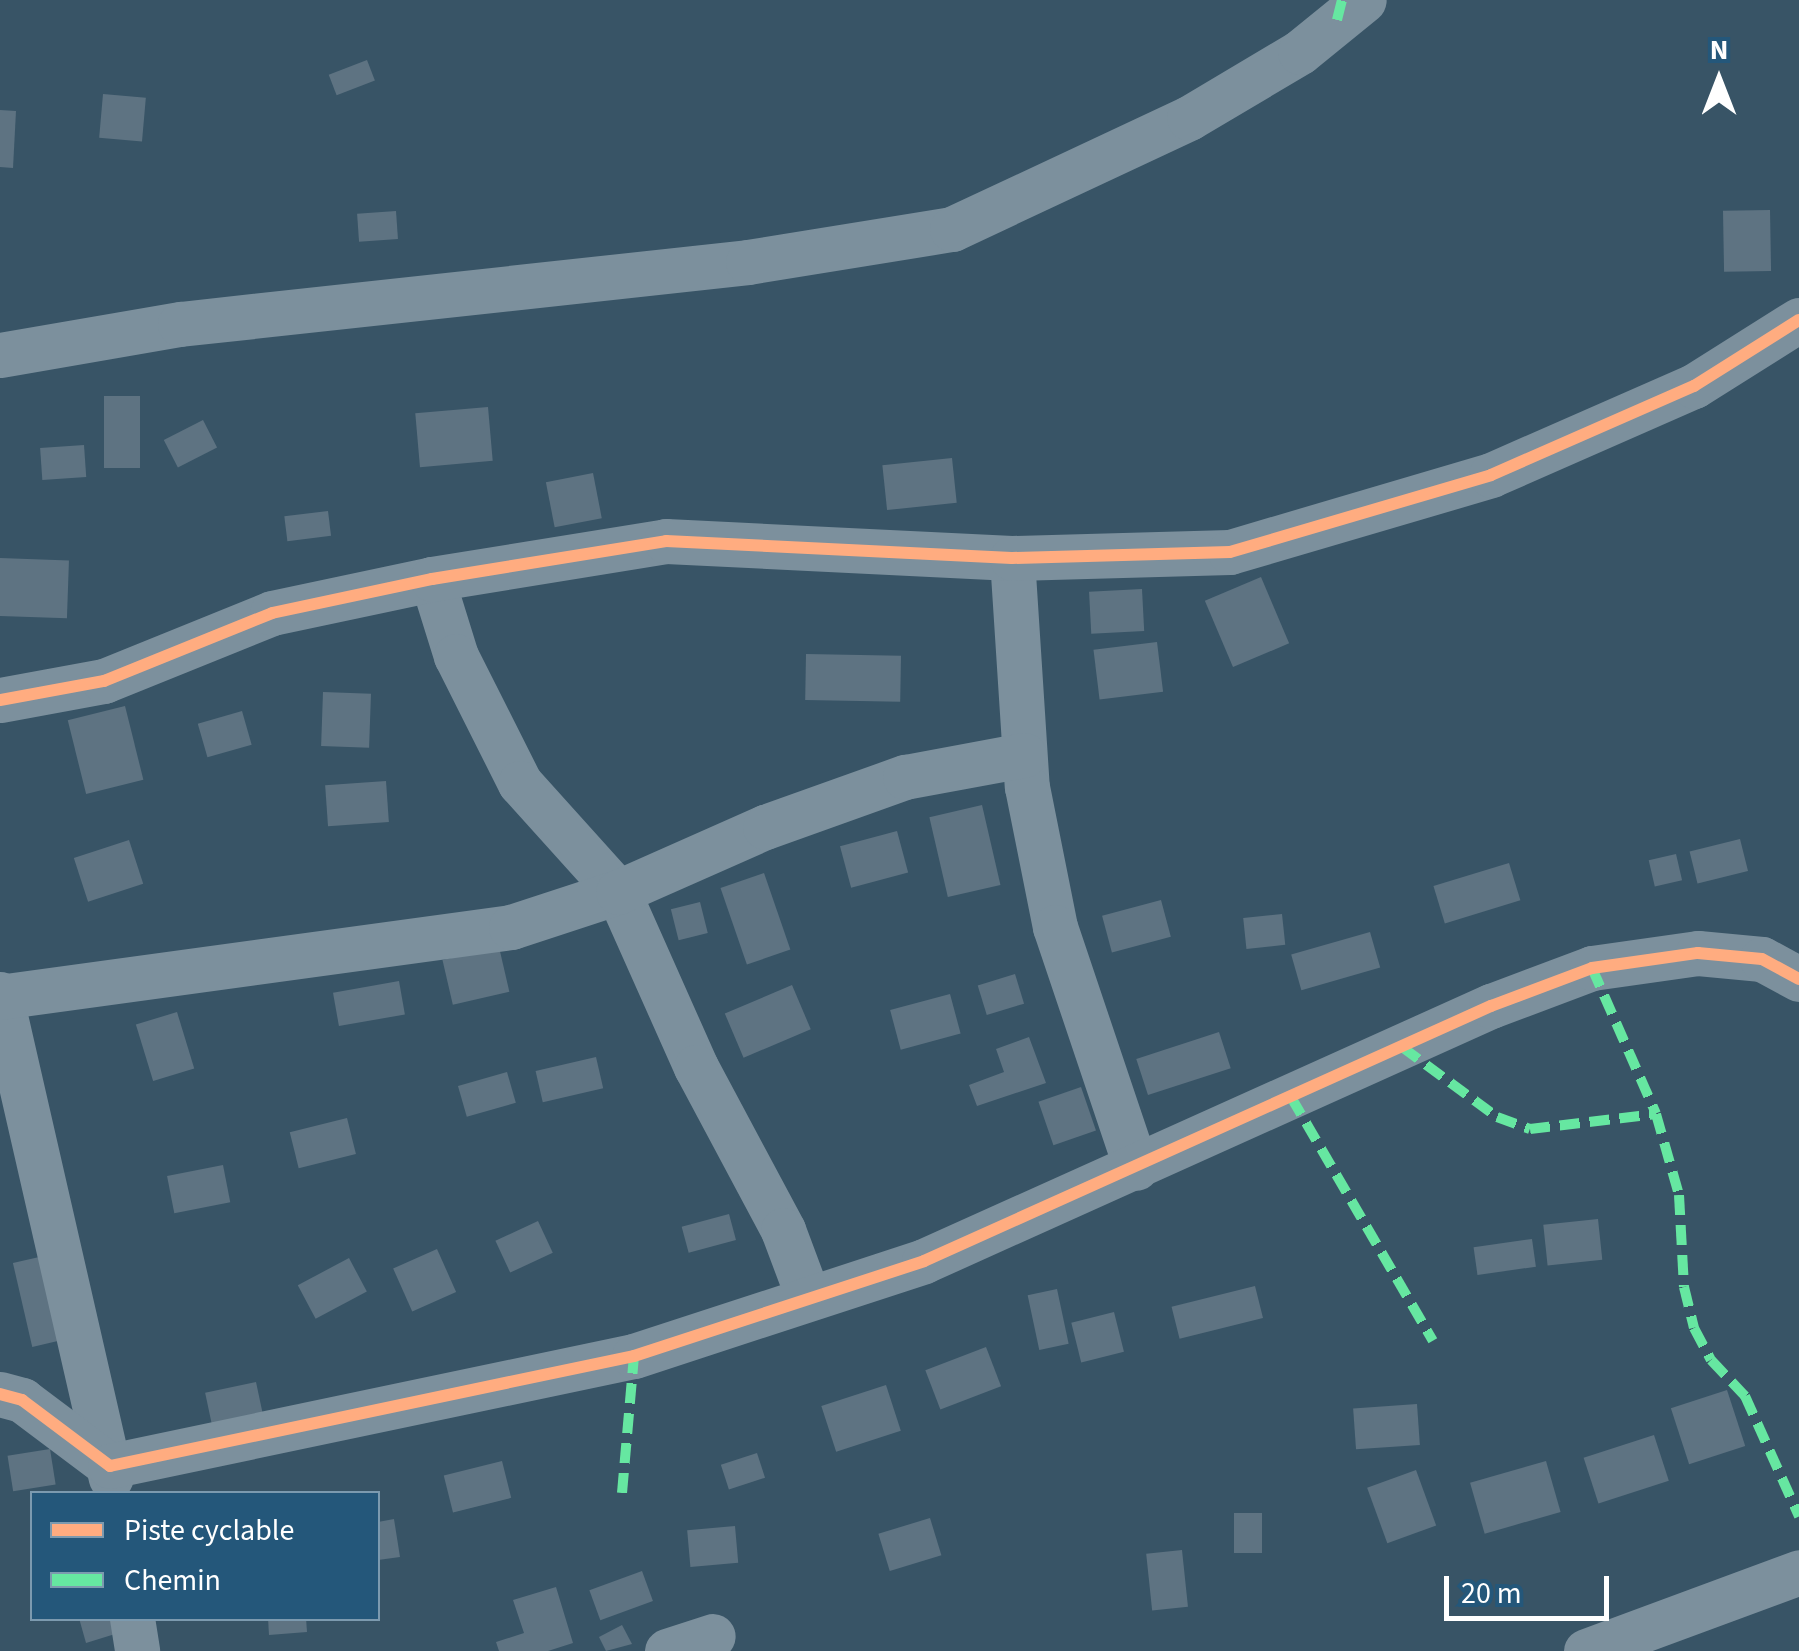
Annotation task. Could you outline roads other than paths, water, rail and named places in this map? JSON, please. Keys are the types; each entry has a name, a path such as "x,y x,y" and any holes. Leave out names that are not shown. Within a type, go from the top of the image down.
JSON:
{"street":[{"path":"0,355 180,324 748,262 952,229 1189,118 1300,52 1364,0"},
{"path":"0,700 104,681 272,613 432,579 666,541 1012,558 1230,552 1405,505 1694,386 1799,320"},
{"path":"1012,558 1024,755 1056,927 1136,1168"},
{"path":"432,579 456,656 520,783 618,892 696,1067 784,1230 808,1297"},
{"path":"112,1480 0,996 510,927 618,892 766,827 905,776 1024,755"},
{"path":"112,1480 634,1356 924,1260 1490,1006 1592,968 1698,953 1762,959 1799,978"},
{"path":"0,1394 22,1400 112,1480"},
{"path":"1586,1651 1799,1572"},
{"path":"132,1621 137,1651"},
{"path":"667,1651 713,1636"}]}
